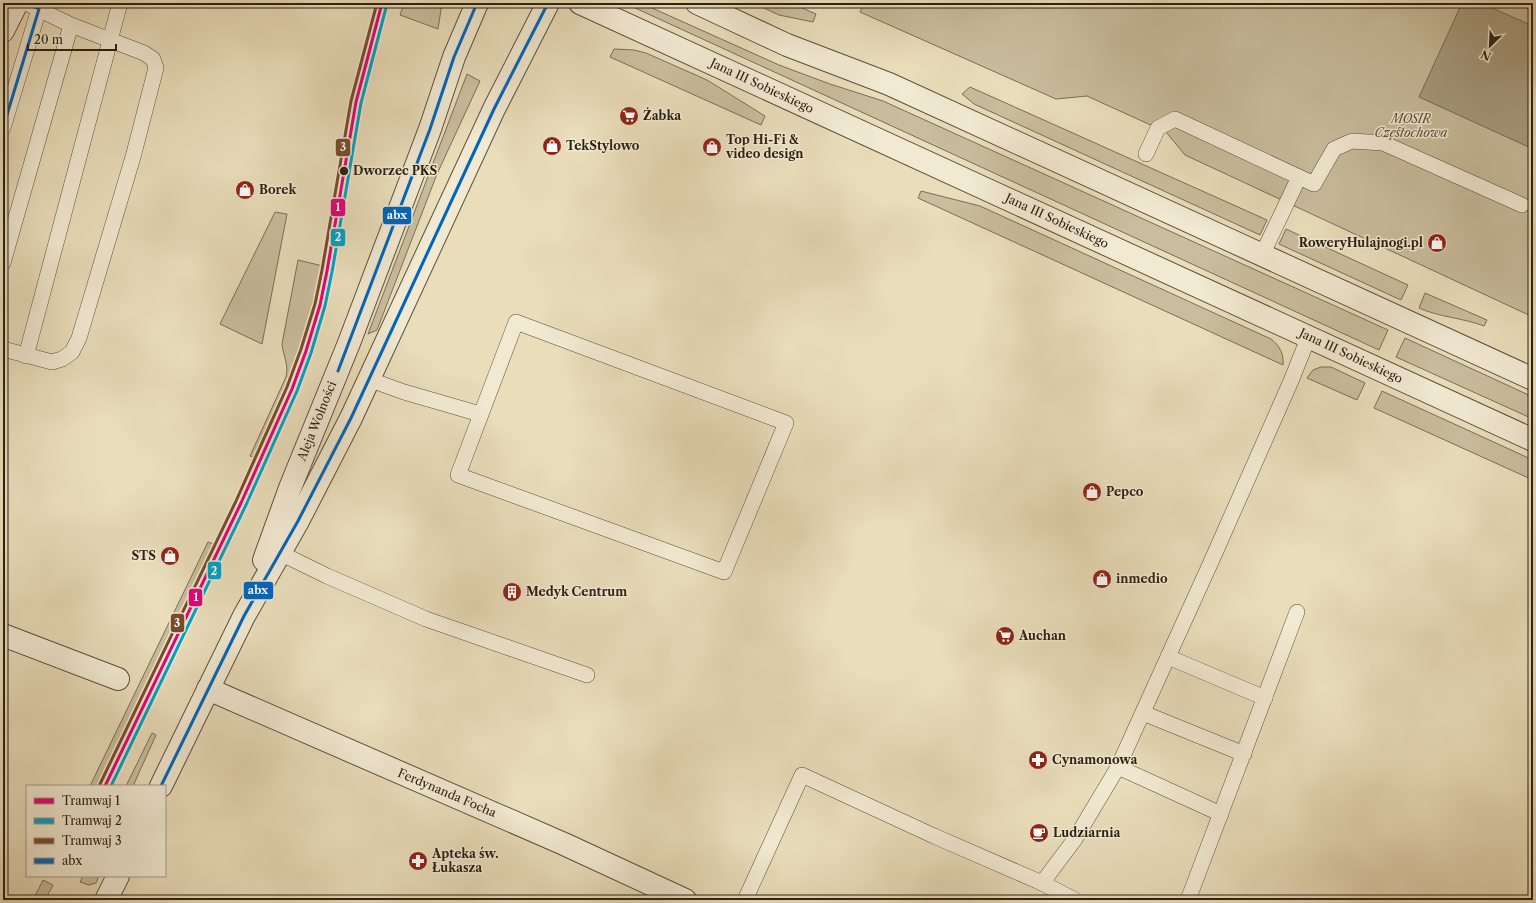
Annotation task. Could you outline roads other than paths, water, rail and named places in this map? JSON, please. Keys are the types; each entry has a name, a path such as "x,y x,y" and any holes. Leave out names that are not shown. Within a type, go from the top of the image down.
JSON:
{"street":[{"path":"3,31 17,3"},
{"name":"Aleja Wolności","path":"244,616 290,488 355,328 430,129 454,57 477,3"},
{"name":"Aleja Wolności","path":"161,785 244,616 298,521 351,418 494,110 548,3"},
{"name":"Jana III Sobieskiego","path":"580,3 1533,440"},
{"path":"697,3 787,45 889,84 1533,379"},
{"path":"3,636 118,679"},
{"name":"Ferdynanda Focha","path":"208,689 564,844 685,900"},
{"path":"106,900 118,877"}],"lane":[{"path":"26,356 120,3"},
{"path":"3,128 33,6 71,25 111,40 153,59 156,68 133,157 80,338 72,352 62,360 52,362 3,349"},
{"path":"3,263 71,25"},
{"path":"1146,154 1158,128 1175,119 1314,184 1334,148 1352,141 1383,143 1522,205"},
{"path":"1262,255 1299,177"},
{"path":"516,322 786,423 724,572 458,474 480,414 516,322"},
{"path":"1042,883 1075,839 1118,767 1291,381 1309,336"},
{"path":"368,379 404,392 480,414"},
{"path":"280,553 327,576 426,619 587,675"},
{"path":"1188,900 1297,612"},
{"path":"1168,657 1265,698"},
{"path":"1143,713 1244,754"},
{"path":"1118,767 1221,814"},
{"path":"745,900 802,775 934,836 1042,883 1075,900"}],"tram line":[{"name":"3","path":"100,784 236,501 287,387 301,349 315,304 322,270 351,101 377,3"},
{"name":"1","path":"105,785 241,503 292,389 306,351 320,305 327,271 356,102 382,3"},
{"name":"2","path":"111,785 246,505 297,391 311,353 325,306 332,272 361,103 387,4"}],"place":[{"name":"Żabka","path":"629,116"},
{"name":"TekStylowo","path":"552,146"},
{"name":"Top Hi-Fi & video design","path":"712,147"},
{"name":"Dworzec PKS","path":"344,171"},
{"name":"Borek","path":"245,190"},
{"name":"RoweryHulajnogi.pl","path":"1437,243"},
{"name":"Pepco","path":"1092,492"},
{"name":"STS","path":"170,556"},
{"name":"inmedio","path":"1102,579"},
{"name":"Medyk Centrum","path":"512,592"},
{"name":"Auchan","path":"1005,636"},
{"name":"Cynamonowa","path":"1038,760"},
{"name":"Ludziarnia","path":"1039,833"},
{"name":"Apteka św. Łukasza","path":"418,861"}],"park label":[{"name":"MOSIR Częstochowa","path":"1411,126"}]}
